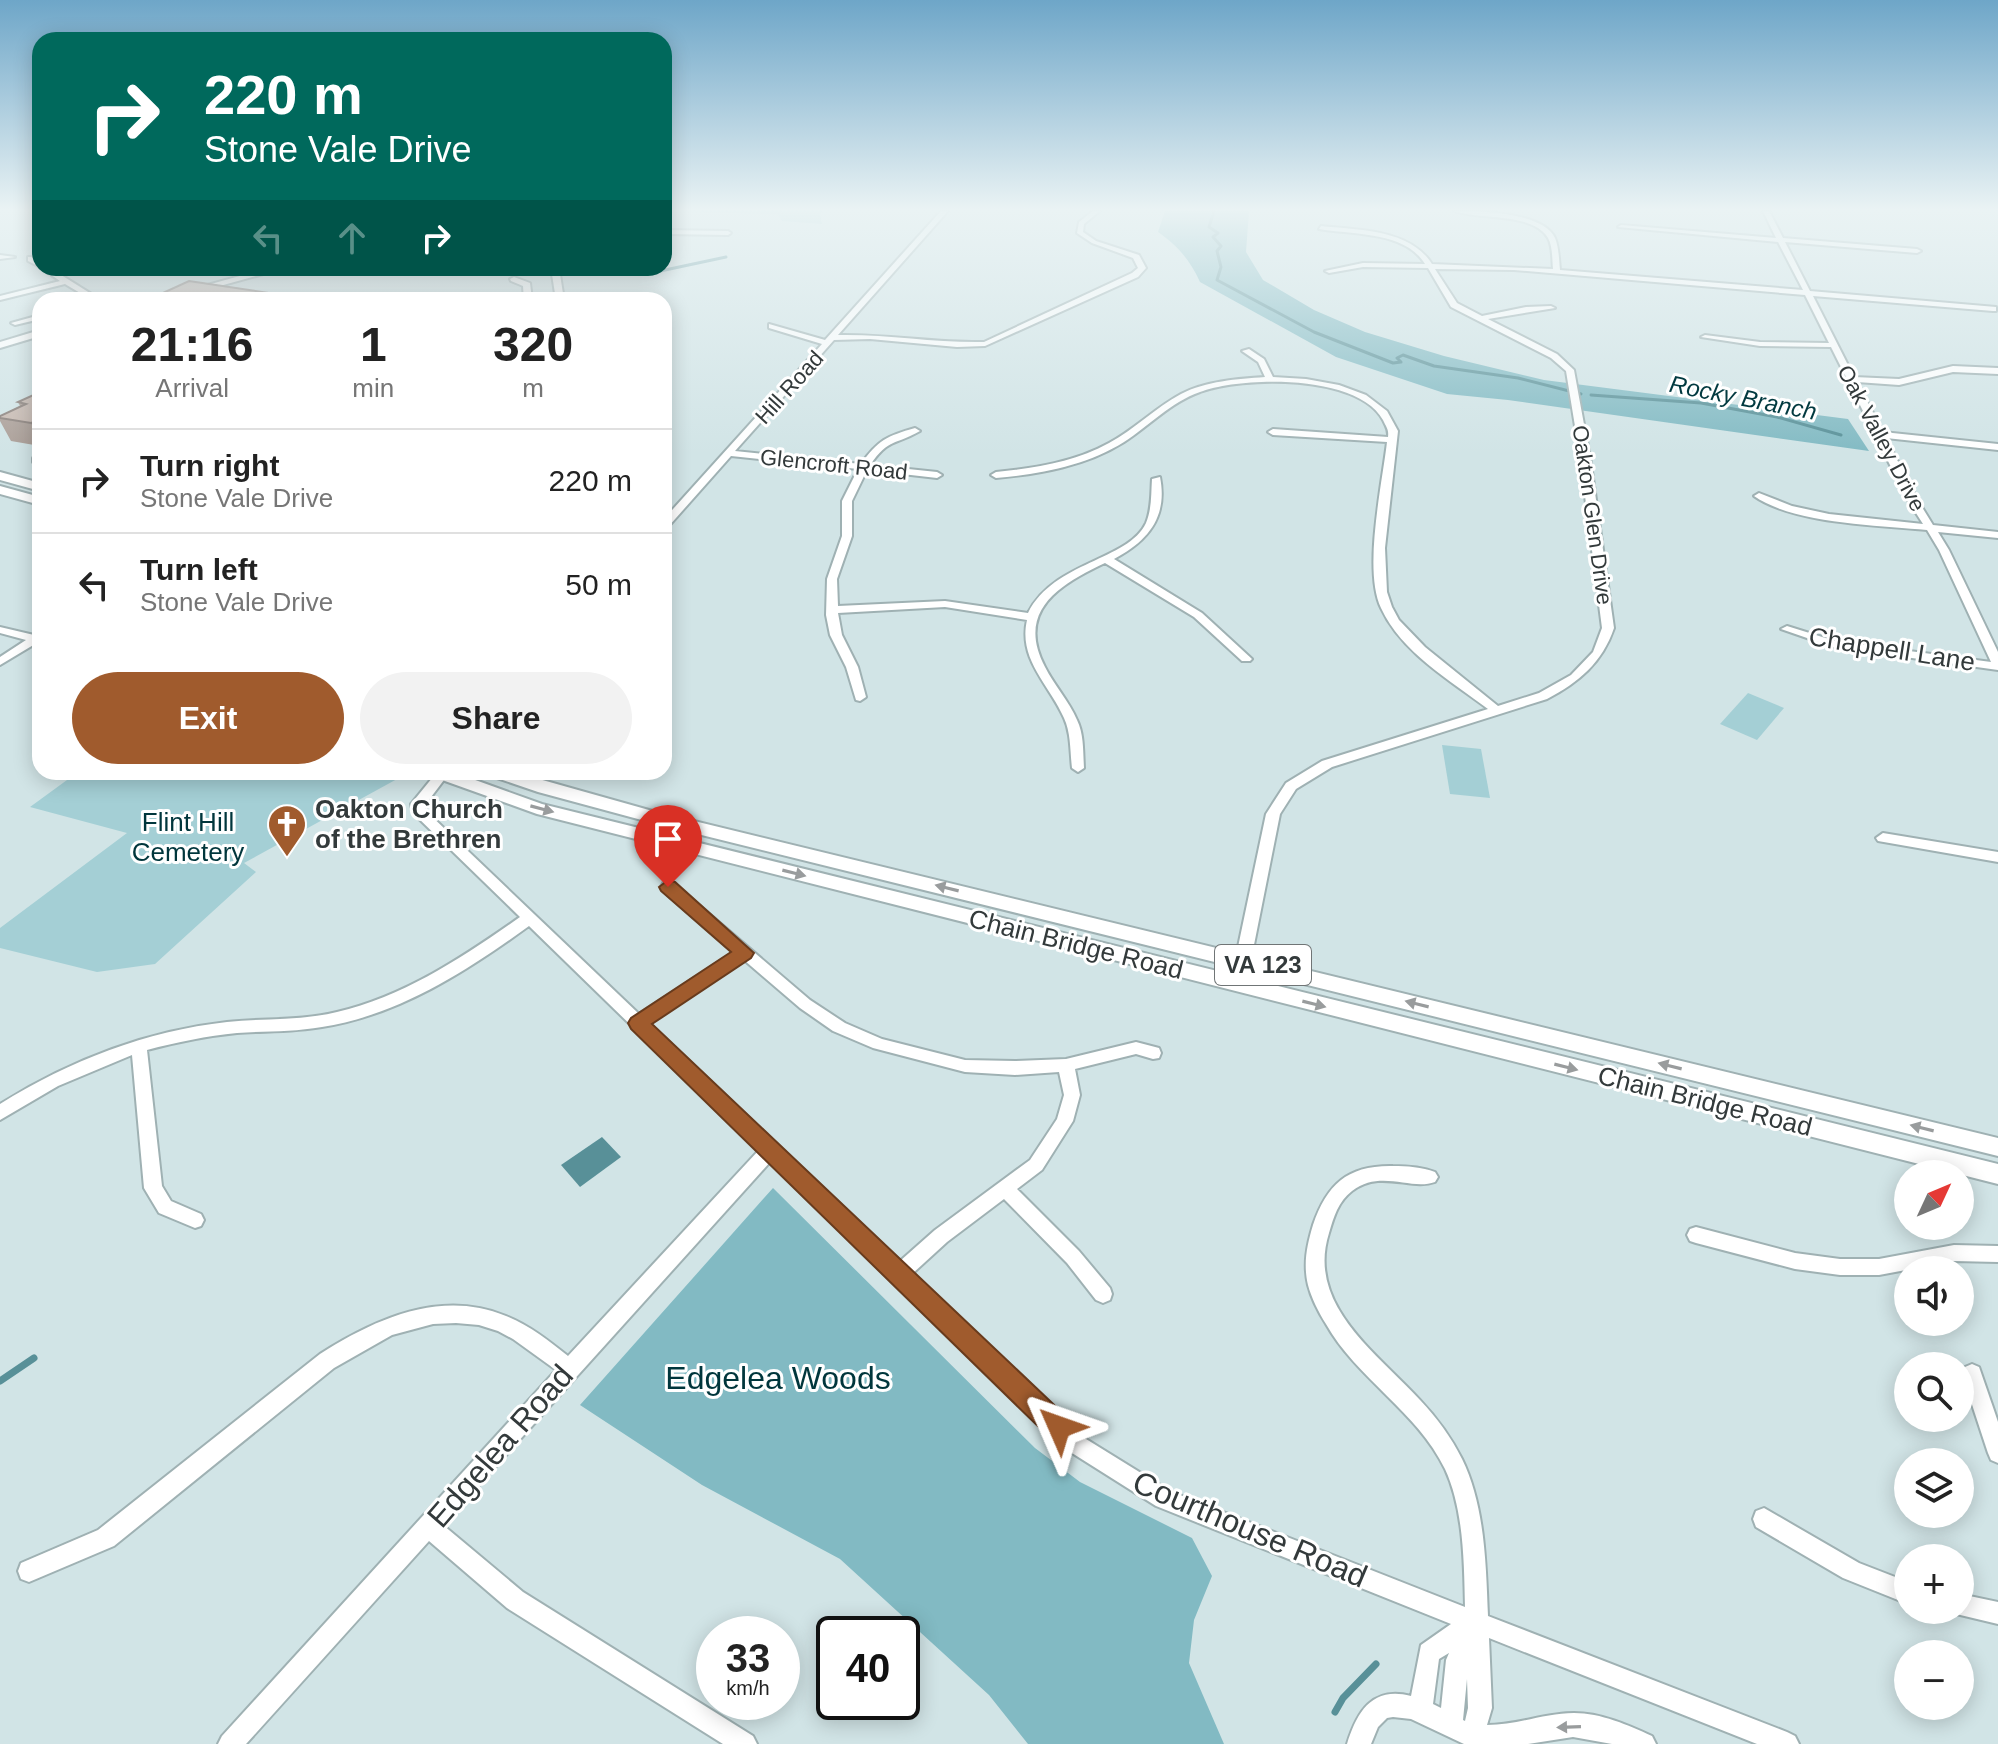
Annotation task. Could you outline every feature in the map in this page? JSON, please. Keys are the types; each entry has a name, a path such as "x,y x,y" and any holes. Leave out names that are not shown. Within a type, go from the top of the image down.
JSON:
{"main road":[{"path":"0,342 32,332"},
{"path":"0,476 32,485"},
{"path":"0,490 32,499"},
{"name":"Chain Bridge Road","path":"460,780 537,808 1998,1174"},
{"name":"Chain Bridge Road","path":"520,780 649,816 1998,1147"}],"street":[{"path":"0,298 22,292"},
{"name":"Hill Road","path":"672,516 873,292"},
{"path":"772,326 830,341 870,337 957,345 985,344 1095,292"},
{"name":"Oakton Glen Drive","path":"1238,985 1273,814 1291,786 1327,764 1543,696 1579,675 1591,664 1605,640 1608,611 1573,376 1554,356 1480,319 1449,300 1445,292"},
{"path":"1801,292 1993,309"},
{"name":"Oak Valley Drive","path":"1808,293 1912,499 1933,529 1998,665"},
{"path":"1480,319 1526,309 1551,308"},
{"path":"15,323 32,319"},
{"path":"1705,337 1760,344 1834,345"},
{"path":"1246,351 1261,361 1270,379"},
{"path":"1852,379 1899,382 1953,369 1998,371"},
{"path":"996,475 1066,464 1101,451 1199,389 1231,382 1270,379 1316,383 1365,399 1388,418 1393,431 1379,579 1385,606 1413,641 1497,711"},
{"path":"860,697 852,667 836,635 832,610 832,579 847,536 847,501 863,468 884,442 915,431"},
{"path":"1273,432 1392,440"},
{"path":"1882,435 1998,447"},
{"name":"Glencroft Road","path":"730,453 937,475"},
{"path":"1078,768 1072,721 1037,664 1030,635 1032,617 1052,587 1069,575 1125,549 1146,531 1153,517 1157,479"},
{"path":"1759,496 1805,512 1998,535"},
{"path":"1105,558 1198,615 1246,659"},
{"path":"832,610 945,604 1032,617"},
{"name":"Chappell Lane","path":"1787,629 1833,644 1998,665"},
{"path":"0,630 32,636"},
{"path":"0,662 32,641"},
{"name":"Courthouse Road","path":"436,780 418,804 420,813 1079,1446 1163,1499 1787,1744"},
{"path":"1883,838 1998,857"},
{"path":"668,887 805,1004 839,1027 879,1044 965,1066 1015,1068 1066,1065 1136,1048 1153,1053"},
{"path":"0,1113 77,1069 139,1046 205,1031 321,1022 373,1008 445,976 528,919"},
{"path":"638,1023 744,953"},
{"path":"139,1046 153,1188 165,1207 195,1220"},
{"path":"900,1273 941,1236 1036,1165 1065,1121 1072,1095 1066,1065"},
{"name":"Edgelea Road","path":"230,1744 771,1149"},
{"path":"1429,1177 1378,1172 1357,1178 1345,1186 1322,1219 1316,1263 1324,1299 1350,1344 1425,1417 1454,1463 1470,1516 1480,1708 1462,1730"},
{"path":"1006,1190 1045,1226 1103,1294"},
{"path":"1696,1235 1795,1261 1840,1267 1879,1267 1954,1253 1998,1254"},
{"path":"29,1571 106,1538 327,1361 362,1339 395,1324 441,1315 486,1319 518,1331 569,1368"},
{"path":"1974,1380 1998,1453"},
{"path":"1764,1519 1836,1565 1894,1589"},
{"path":"429,1527 515,1600 745,1744"},
{"path":"1974,1608 1998,1613"},
{"path":"1420,1712 1429,1653 1475,1620"},
{"path":"1359,1744 1365,1723 1379,1709 1395,1705 1462,1730 1520,1734 1574,1725 1601,1728 1644,1744"}],"green space":[{"path":"1219,292 1284,292 1314,310 1365,332 1444,356 1544,380 1848,419 1869,451 1447,394 1336,357"},
{"path":"1748,693 1784,708 1757,740 1720,724"},
{"path":"1442,745 1481,749 1490,798 1450,794"},
{"name":"Flint Hill Cemetery","path":"67,780 395,780 244,863 256,872 155,964 97,972 0,948 0,928 127,833 30,807"},
{"name":"Edgelea Woods","path":"773,1188 1035,1448 1080,1482 1192,1538 1212,1576 1194,1620 1189,1663 1224,1744 1028,1744 989,1695 920,1632 920,1616 902,1616 840,1559 702,1485 580,1405"}],"shaded area":[{"path":"602,1137 621,1157 580,1187 561,1165"}],"building":[{"path":"32,396 32,422 0,418 26,404 18,402"}],"waterway":[{"name":"Rocky Branch","path":"1240,292 1314,332 1393,363 1401,362 1397,358 1403,355 1434,366 1518,378 1581,394"},
{"name":"Rocky Branch","path":"1591,395 1701,403 1777,417 1841,435"},
{"path":"0,1381 34,1358"},
{"path":"1335,1712 1343,1698 1376,1664"}],"place":[{"name":"Oakton Church of the Brethren","path":"287,858"}],"route":[{"path":"668,887 744,953 638,1023 1059,1427"}]}
